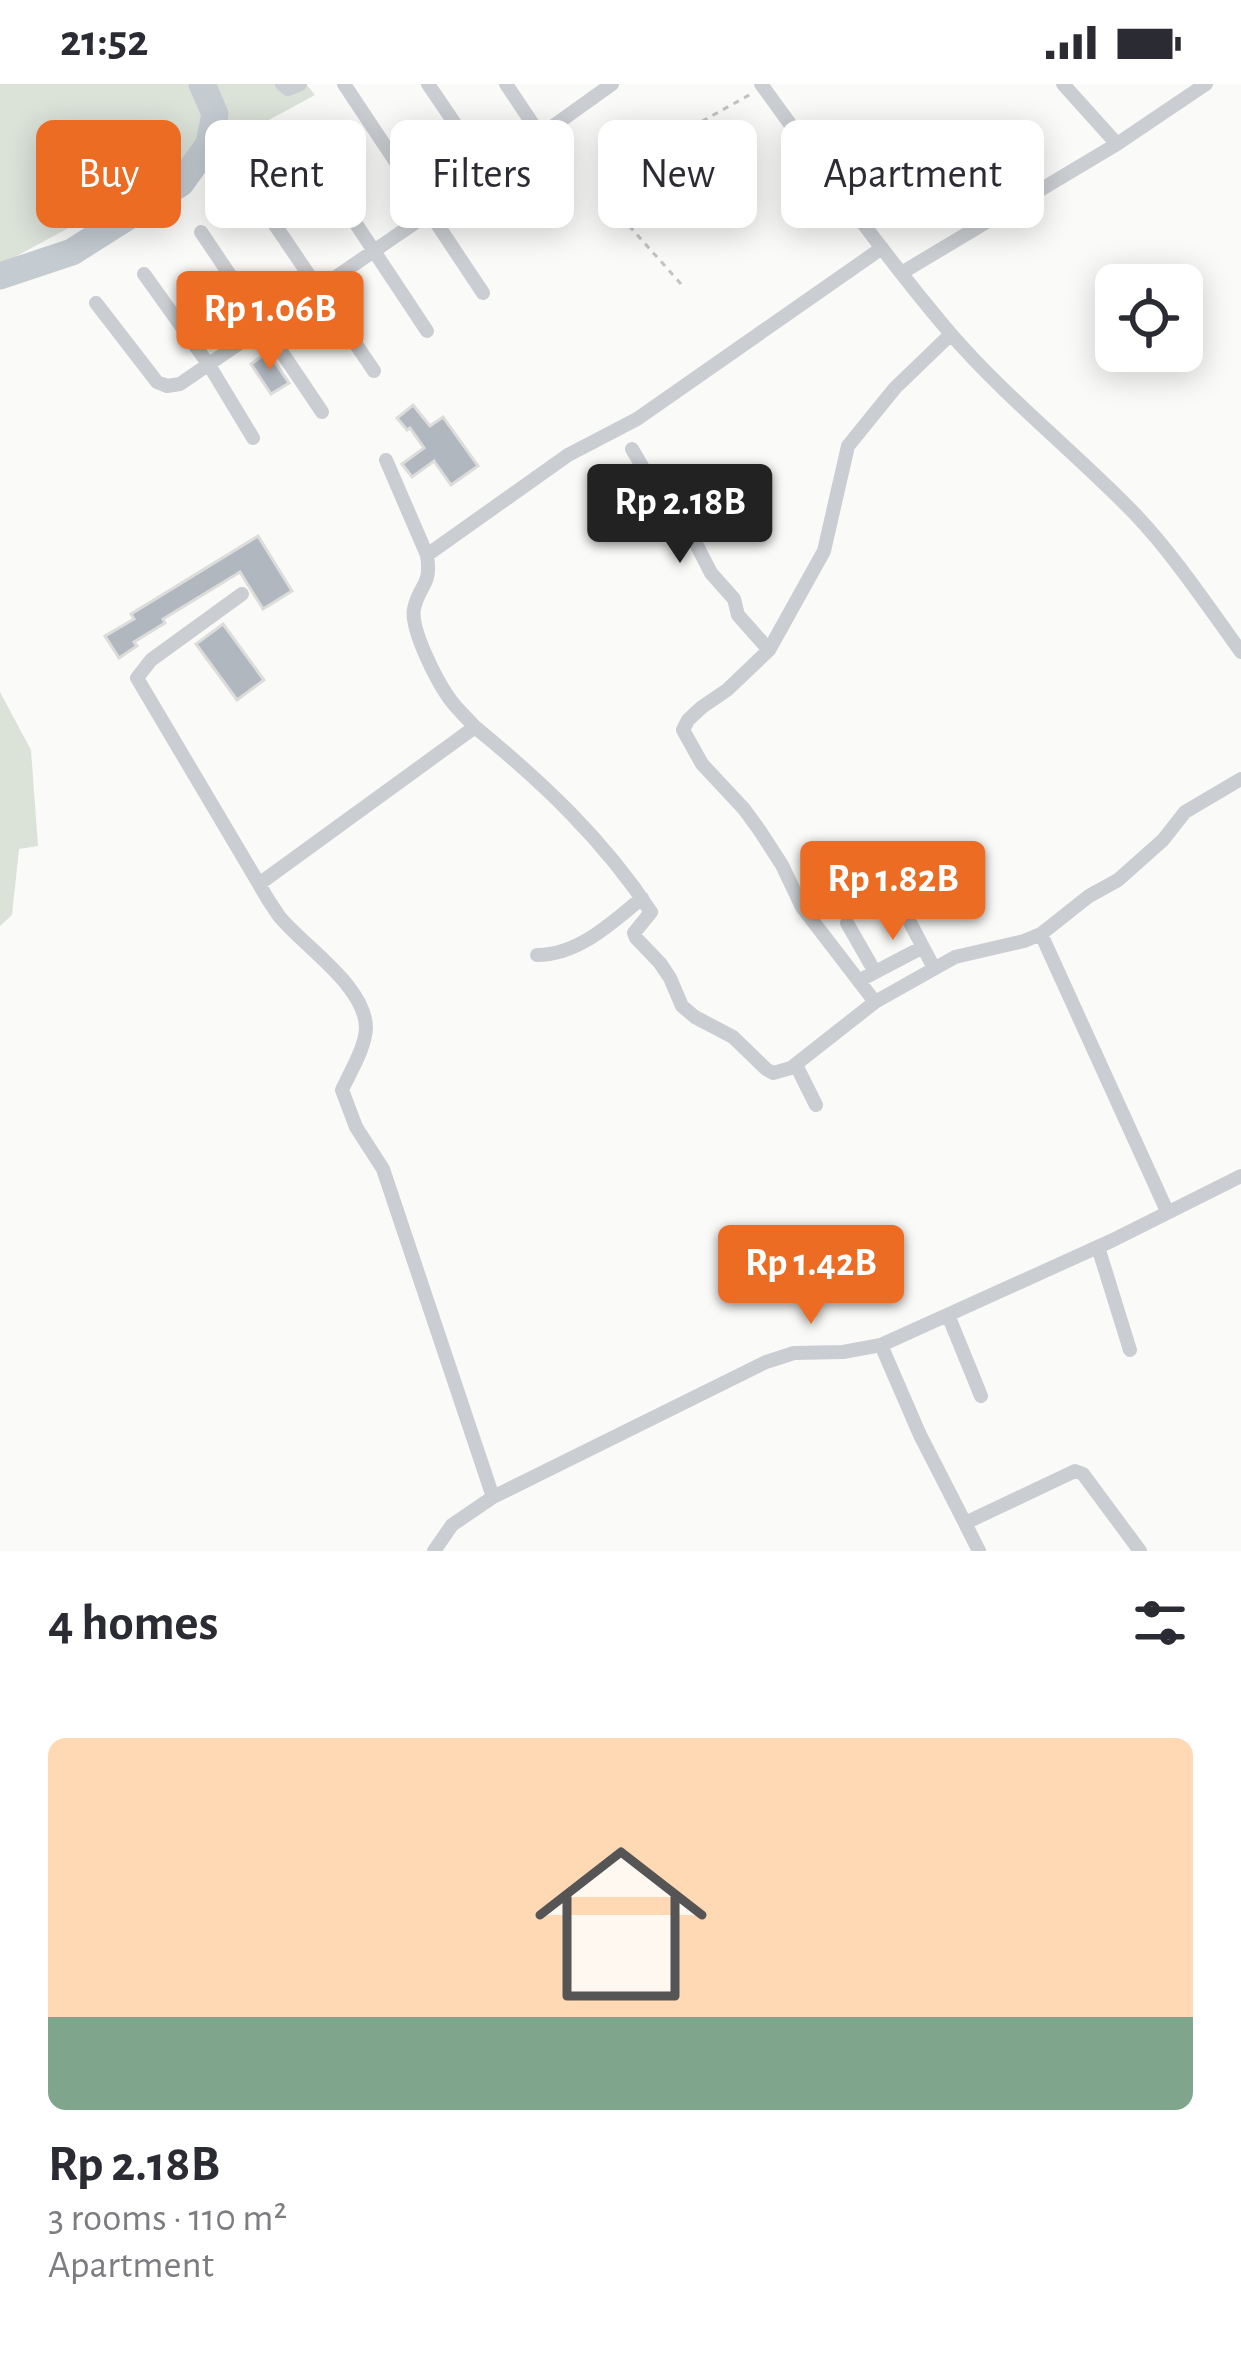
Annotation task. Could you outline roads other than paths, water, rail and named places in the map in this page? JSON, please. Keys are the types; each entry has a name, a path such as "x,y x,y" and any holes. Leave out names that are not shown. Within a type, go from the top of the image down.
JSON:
{"street":[{"path":"282,84 288,89 300,84"},
{"path":"344,84 390,154"},
{"path":"428,84 453,120"},
{"path":"506,84 530,120"},
{"path":"561,120 612,84"},
{"path":"1063,84 1118,144"},
{"path":"903,272 1118,144 1206,84"},
{"path":"762,86 951,334 1161,542 1241,652"},
{"path":"277,228 374,370"},
{"path":"357,228 427,331"},
{"path":"96,303 157,382 180,384 409,228"},
{"path":"439,228 483,293"},
{"path":"201,232 322,412"},
{"path":"427,555 568,455 637,419 882,248"},
{"path":"144,274 209,365 253,439"},
{"path":"875,1002 802,907 760,831 702,764 683,730 702,706 727,690 769,650 824,551 848,446 895,388 951,334"},
{"path":"632,449 664,506 691,534 711,573 734,599 738,615 769,650"},
{"path":"386,460 427,555 430,573 414,607 414,621 451,701 572,812 622,869 652,914 637,928 636,938 670,977 682,1006 737,1040 773,1073 796,1064 875,1002 955,957 1041,934 1118,880 1163,840 1185,812 1241,778"},
{"path":"242,594 151,660 137,678 280,918 341,979 361,1007 366,1027 342,1090 356,1127 383,1169 493,1497"},
{"path":"259,884 475,727"},
{"path":"895,894 934,968"},
{"path":"537,955 567,951 642,898"},
{"path":"848,923 870,975 923,947"},
{"path":"1041,934 1167,1211"},
{"path":"796,1064 816,1105"},
{"path":"434,1551 452,1526 493,1497 779,1356 881,1345 1098,1247 1241,1175"},
{"path":"1098,1247 1130,1350"},
{"path":"948,1315 981,1396"},
{"path":"881,1345 979,1551"},
{"path":"965,1523 1076,1471 1140,1551"}],"waterway":[{"path":"0,276 72,252 181,183 209,144 215,114 202,84"}]}
